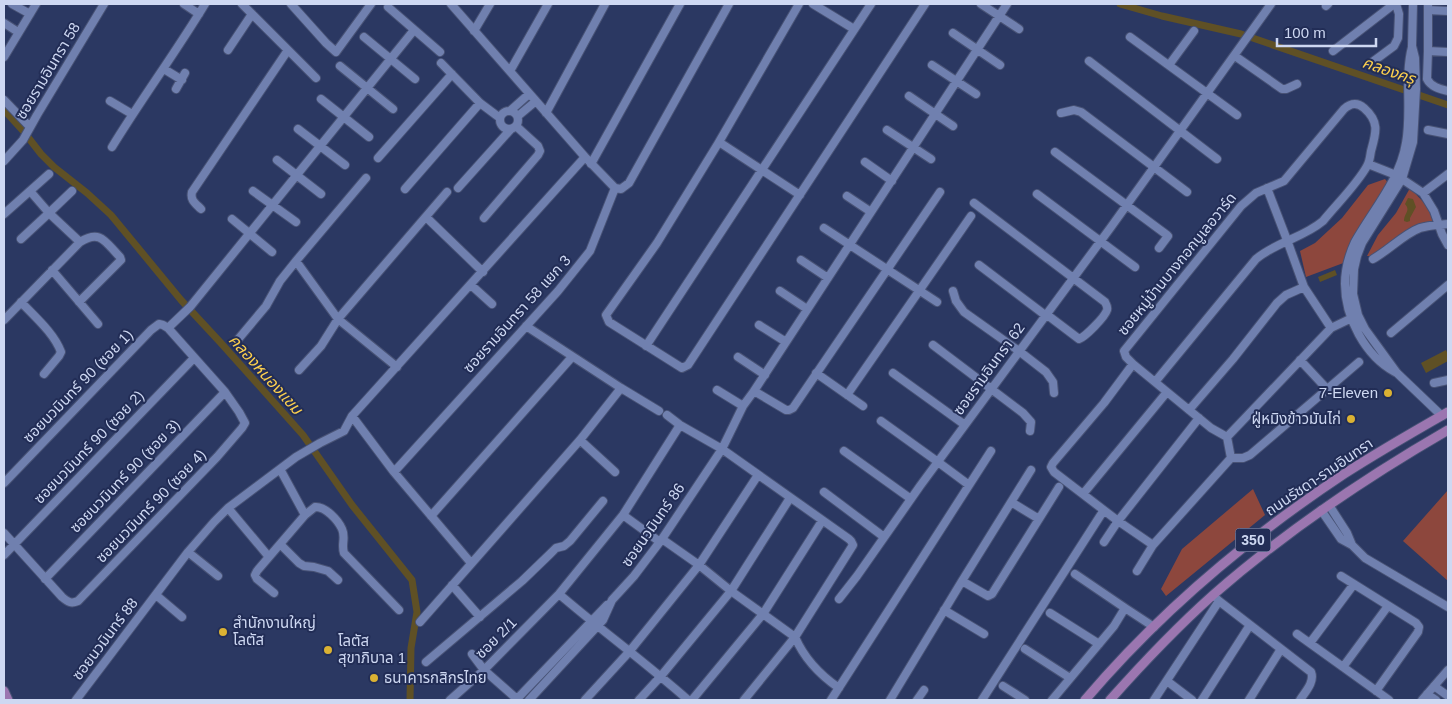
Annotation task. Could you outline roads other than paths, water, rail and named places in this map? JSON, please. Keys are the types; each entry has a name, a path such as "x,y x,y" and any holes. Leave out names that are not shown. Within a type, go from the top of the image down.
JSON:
{"main road":[{"name":"ถนนรัชดา-รามอินทรา","path":"1085,700 1154,627 1219,567 1298,506 1368,459 1445,414"},
{"name":"ถนนรัชดา-รามอินทรา","path":"1110,700 1163,643 1270,549 1325,508 1387,466 1448,430"},
{"path":"4,691 8,700"}],"street":[{"path":"12,4 30,14"},
{"path":"4,56 36,4"},
{"name":"ซอยรามอินทรา 58","path":"4,161 23,140 104,4"},
{"path":"184,4 199,14"},
{"path":"112,146 206,4"},
{"path":"242,4 316,78"},
{"path":"291,4 336,52 371,4"},
{"path":"451,4 591,164 615,188 621,189 629,183 729,4"},
{"path":"474,32 490,4"},
{"path":"510,71 548,4"},
{"path":"546,113 605,4"},
{"path":"591,164 680,4"},
{"path":"799,4 719,142 657,243 606,315 609,322 682,368 688,365 925,4"},
{"path":"814,4 854,29"},
{"path":"646,346 870,4"},
{"path":"981,4 1019,29"},
{"name":"ซอยนวมินทร์ 86","path":"517,700 594,624 603,620 612,600 634,576 661,541 722,449 743,406 1007,4"},
{"name":"ซอยรามอินทรา 62","path":"839,599 1271,4"},
{"path":"1333,51 1395,4 1399,14 1398,38 1394,46 1371,63"},
{"path":"1413,4 1412,46 1409,58 1412,99 1407,142 1399,177 1361,231 1350,253 1346,268 1346,296 1355,316 1360,337 1369,349 1386,367 1397,373 1445,414"},
{"path":"388,7 440,52"},
{"path":"1448,10 1428,7 1426,79 1428,83 1448,91"},
{"path":"228,50 252,14"},
{"path":"4,23 18,32"},
{"path":"225,392 168,328 188,310 414,30"},
{"path":"1169,65 1194,31"},
{"path":"953,33 1000,65"},
{"path":"1130,36 1237,114"},
{"path":"364,37 415,79"},
{"path":"201,209 192,201 192,192 288,50"},
{"path":"1428,51 1448,52"},
{"path":"1235,56 1282,89 1286,90 1297,84"},
{"path":"1089,61 1217,159"},
{"path":"441,63 480,103 500,118 502,127 514,127 538,146 540,151 484,218"},
{"path":"932,65 976,94"},
{"path":"340,66 393,109"},
{"path":"164,69 184,76 176,89"},
{"path":"378,158 452,74"},
{"path":"500,118 505,111 511,110 530,94"},
{"path":"909,96 952,126"},
{"path":"321,99 369,137"},
{"path":"4,100 30,128"},
{"path":"110,101 132,114"},
{"path":"518,116 536,101"},
{"path":"405,189 480,103"},
{"name":"ซอยหมู่บ้านบางกอกบูเลอวาร์ด","path":"1133,364 1125,354 1126,347 1241,206 1256,194 1284,181 1344,109 1357,103 1361,106 1372,116 1375,122 1375,136 1368,164 1323,221 1309,231 1268,250 1256,259 1155,382"},
{"path":"458,188 519,120 516,112 511,110"},
{"path":"1061,113 1074,110 1081,112 1187,192"},
{"path":"298,129 345,165"},
{"path":"887,130 931,159"},
{"path":"1428,130 1448,134"},
{"path":"719,142 800,195"},
{"path":"1055,152 1167,234 1168,236 1159,248"},
{"name":"ซอยนวมินทร์ 88","path":"76,700 199,538 228,508 280,469 320,443 344,431 352,416 472,285 585,157"},
{"path":"277,160 321,194"},
{"path":"865,162 892,180"},
{"path":"1368,164 1399,177 1423,193 1434,211 1448,245"},
{"path":"4,214 48,174"},
{"path":"1423,193 1448,174"},
{"path":"235,343 266,306 280,281 366,178"},
{"name":"ซอยรามอินทรา 58 แยก 3","path":"394,472 558,291 590,251 615,188"},
{"path":"1267,188 1304,287 1331,328"},
{"path":"30,191 49,213 80,242"},
{"path":"21,238 72,191"},
{"path":"253,191 296,222"},
{"path":"299,370 321,346 338,319 446,192"},
{"path":"754,391 786,410 791,409 795,405 940,192"},
{"path":"1037,194 1135,268"},
{"path":"847,196 872,212"},
{"path":"974,203 1105,302 1107,310 1083,338 1079,339 979,265"},
{"path":"847,394 971,216"},
{"path":"426,217 483,272"},
{"path":"232,219 272,252"},
{"path":"1373,259 1420,228 1448,224"},
{"path":"824,228 937,302"},
{"path":"4,320 80,242 95,236 100,238 121,260 79,302"},
{"path":"801,260 828,278"},
{"path":"296,261 338,319 397,367"},
{"path":"52,270 98,324"},
{"path":"472,285 492,304"},
{"path":"1391,333 1448,285"},
{"path":"1189,410 1278,303 1286,295 1304,287"},
{"path":"780,291 807,309"},
{"path":"953,291 956,301 964,312 1046,372 1053,382 1054,392"},
{"path":"21,302 59,345 61,352 59,356 44,374"},
{"path":"1227,437 1331,328 1355,316"},
{"name":"ซอยนวมินทร์ 90 (ซอย 1)","path":"4,484 151,330 159,324 168,328"},
{"path":"759,325 786,342"},
{"path":"526,326 621,388 659,410"},
{"path":"933,344 1023,413 1030,422 1030,431"},
{"path":"431,516 572,357"},
{"path":"738,357 765,375"},
{"name":"ซอยนวมินทร์ 90 (ซอย 2)","path":"4,555 194,358"},
{"path":"1300,360 1328,390"},
{"path":"1137,571 1153,545 1231,458 1243,458 1250,455 1359,362"},
{"path":"1153,545 1118,521 1052,470 1052,465 1104,403 1133,364 1211,428 1227,437 1231,458"},
{"path":"816,373 863,406"},
{"path":"893,374 965,425"},
{"path":"1434,383 1448,380"},
{"path":"420,622 580,440 621,388"},
{"path":"717,390 743,406"},
{"name":"ซอยนวมินทร์ 90 (ซอย 4)","path":"45,579 69,603 73,604 78,601 217,457 245,422 225,392"},
{"name":"ซอยนวมินทร์ 90 (ซอย 3)","path":"45,579 225,392"},
{"path":"1083,494 1167,392"},
{"path":"667,415 680,425 722,449 851,541 853,545 795,637 744,700"},
{"path":"352,416 394,472 471,563"},
{"path":"1104,542 1118,521 1199,418"},
{"path":"881,421 969,486"},
{"name":"ซอย 2/1","path":"450,700 484,670 559,594 624,515 680,425"},
{"path":"580,440 615,472"},
{"path":"844,450 911,499"},
{"path":"831,700 991,451"},
{"path":"280,469 305,516"},
{"path":"890,700 1031,470"},
{"path":"585,700 629,652 699,565 758,475"},
{"path":"962,581 988,596 992,594 1059,487"},
{"path":"824,492 884,537"},
{"path":"639,700 731,591 790,498"},
{"path":"426,662 522,581 556,548 564,546 570,541 603,501"},
{"path":"1011,502 1039,519"},
{"path":"274,593 260,581 256,575 257,571 305,516 315,507 321,506 326,509 342,529 344,553 399,610"},
{"path":"228,508 269,557"},
{"path":"1325,508 1347,533 1352,545 1365,558 1448,607"},
{"path":"982,700 1102,513"},
{"path":"624,515 699,565 731,591 795,637 811,663 822,675 839,688"},
{"path":"692,700 763,614 822,521"},
{"path":"4,533 45,579"},
{"path":"280,544 299,563 304,566 328,571 338,580"},
{"path":"188,552 218,576"},
{"path":"1075,574 1154,627"},
{"path":"1341,576 1416,623 1419,627 1418,632 1376,690"},
{"path":"1310,643 1354,584"},
{"path":"452,586 480,617"},
{"path":"559,594 688,700"},
{"path":"156,595 182,617"},
{"path":"1154,700 1216,598 1309,670 1313,675 1312,681 1300,700"},
{"path":"1343,667 1388,606"},
{"path":"1052,700 1114,626 1125,608"},
{"path":"944,610 984,634"},
{"path":"1050,613 1099,644"},
{"name":"ซอยนวมินทร์ 86","path":"529,700 594,624"},
{"path":"1202,700 1250,626"},
{"path":"1297,634 1390,700"},
{"path":"1025,649 1070,678"},
{"path":"1249,700 1281,649"},
{"path":"472,654 484,670 517,700"},
{"path":"1436,700 1425,697 1448,670"},
{"path":"1167,681 1192,700"},
{"path":"1003,686 1025,700"},
{"path":"1434,686 1448,696"},
{"path":"918,700 924,690"},
{"path":"1177,700 1182,693"}],"waterway":[{"name":"คลองครุ","path":"1120,4 1162,16 1241,34 1448,105"},
{"name":"คลองหนองแขม","path":"4,110 54,167 111,215 181,300 303,435 352,505 412,580 417,612 411,648 410,700"}],"place":[{"name":"7-Eleven","path":"1388,393"},
{"name":"ฝู่หมิงข้าวมันไก่","path":"1351,419"},
{"name":"สำนักงานใหญ่ โลตัส","path":"223,632"},
{"name":"โลตัส สุขาภิบาล 1","path":"328,650"},
{"name":"ธนาคารกสิกรไทย","path":"374,678"}]}
